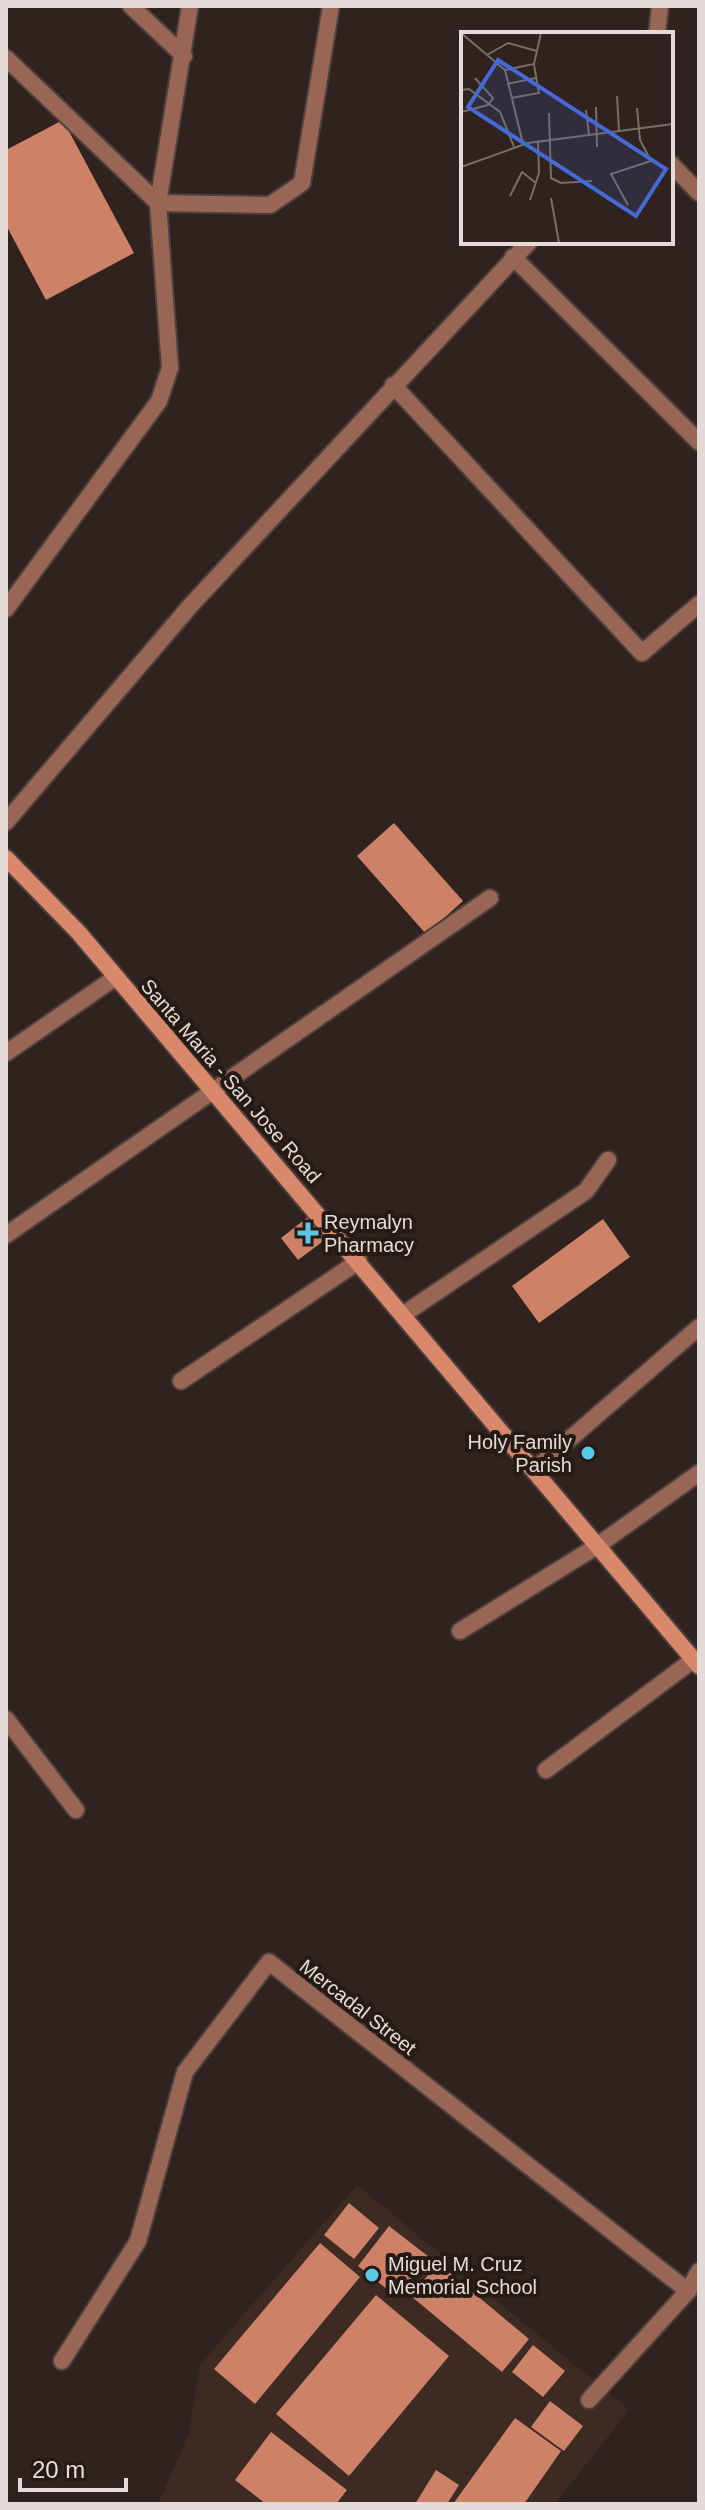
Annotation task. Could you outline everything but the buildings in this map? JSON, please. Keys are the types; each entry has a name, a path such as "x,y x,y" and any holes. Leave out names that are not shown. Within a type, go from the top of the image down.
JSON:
{"main road":[{"name":"Santa Maria - San Jose Road","path":"6,858 116,977 696,1663"}],"street":[{"path":"131,6 184,56"},
{"path":"6,609 159,401 170,368 158,203 190,6"},
{"path":"6,58 158,203 270,205 302,183 331,6"},
{"path":"657,32 660,6"},
{"path":"673,166 699,193"},
{"path":"6,822 191,605 527,244"},
{"path":"513,257 699,442"},
{"path":"393,385 642,653 699,604"},
{"path":"6,1235 490,898"},
{"path":"6,1053 116,977"},
{"path":"404,1314 586,1191 608,1160"},
{"path":"181,1381 359,1261"},
{"path":"534,1470 699,1327"},
{"path":"460,1631 597,1546 699,1473"},
{"path":"546,1770 696,1663"},
{"path":"6,1719 76,1810"},
{"name":"Mercadal Street","path":"62,2361 138,2241 185,2072 269,1962 688,2291"},
{"path":"589,2400 688,2291 699,2271"}],"shaded area":[{"name":"Miguel M. Cruz Memorial School","path":"357,2185 629,2410 555,2504 158,2504 189,2433 200,2365"}],"place":[{"name":"Reymalyn Pharmacy","path":"308,1233"},
{"name":"Holy Family Parish","path":"588,1453"},
{"name":"Miguel M. Cruz Memorial School","path":"372,2275"}]}
